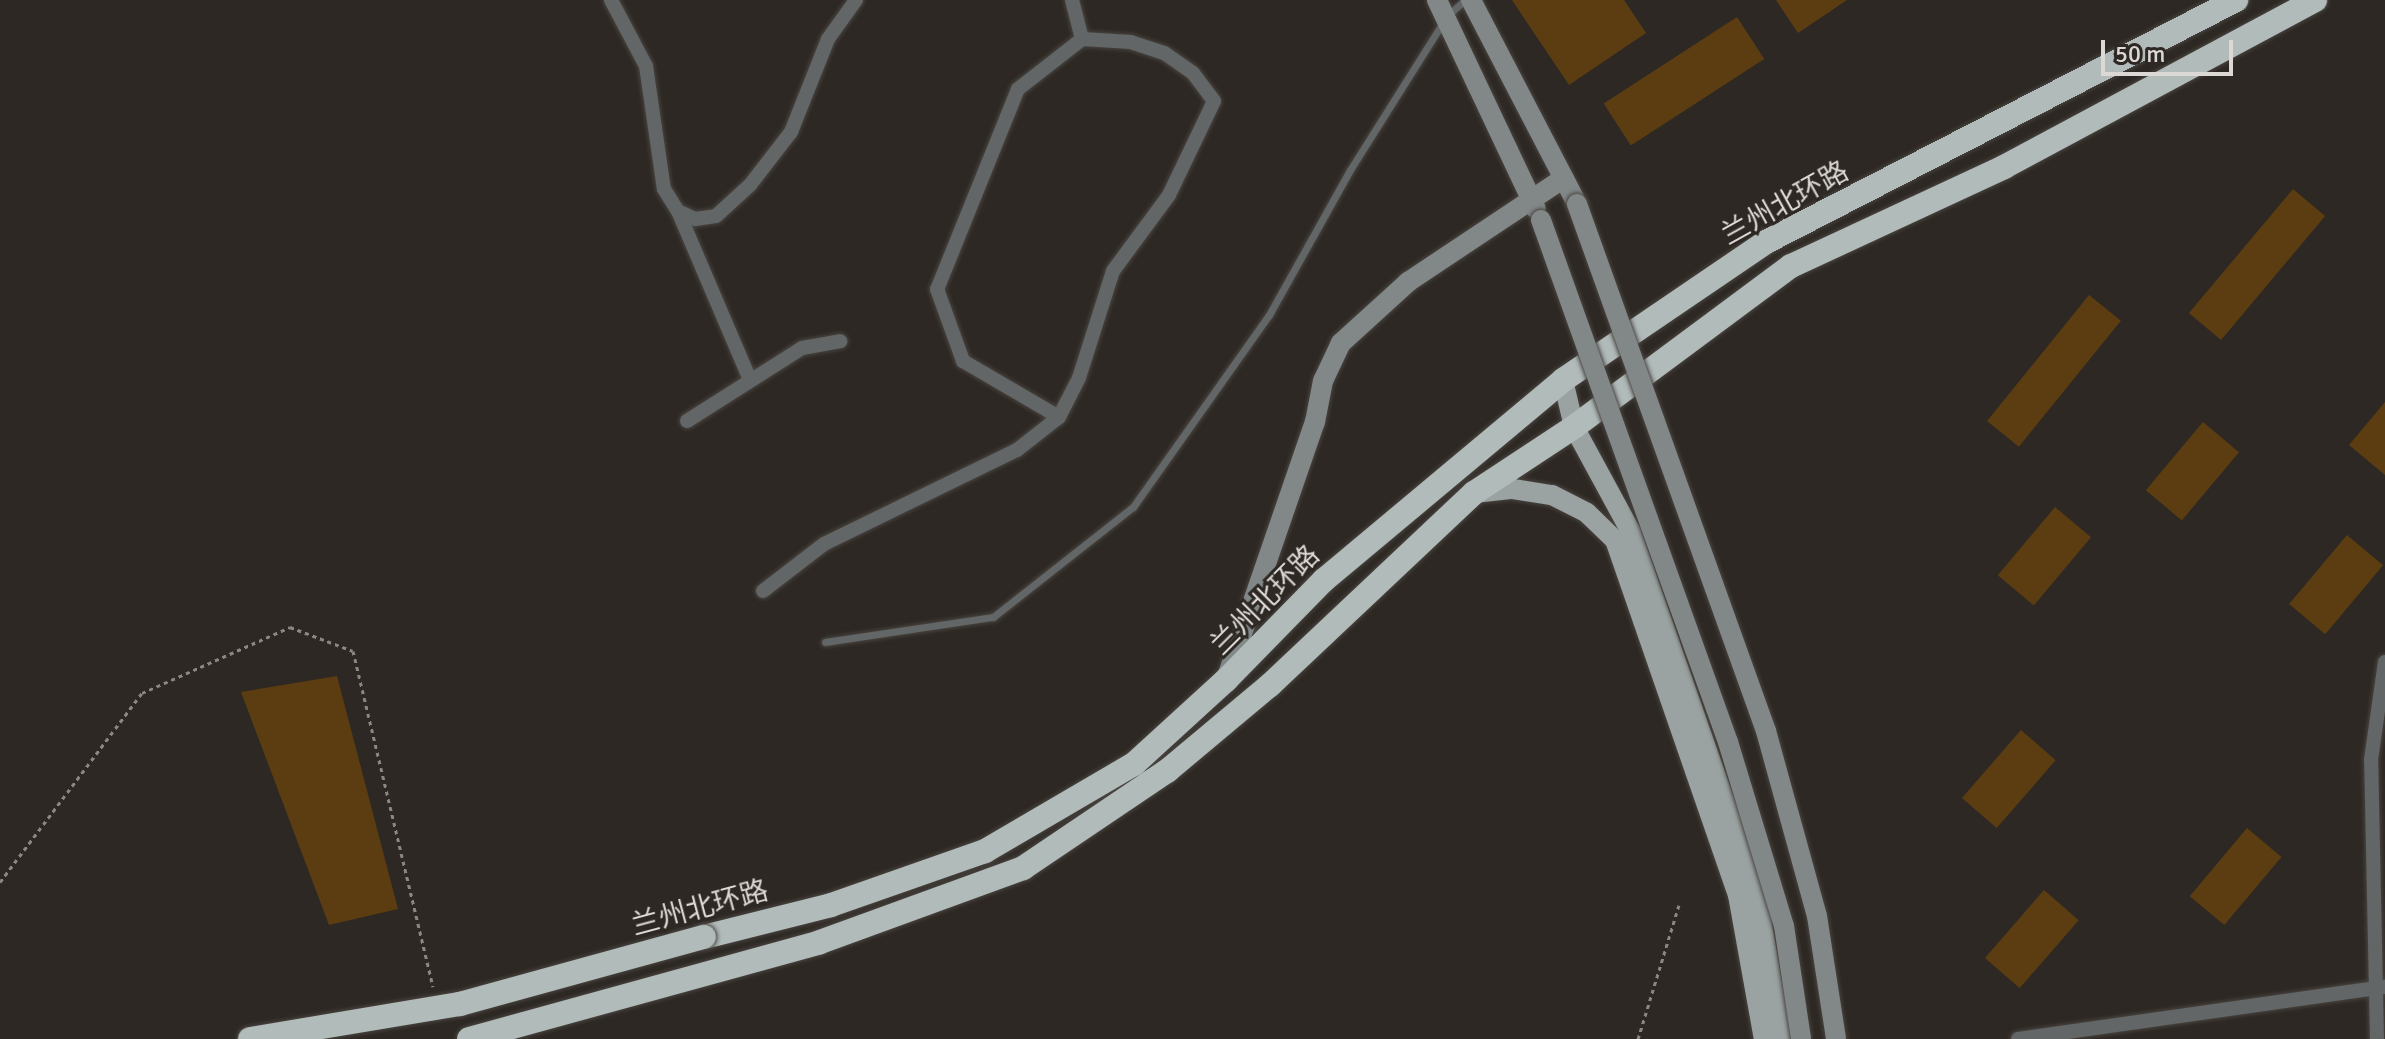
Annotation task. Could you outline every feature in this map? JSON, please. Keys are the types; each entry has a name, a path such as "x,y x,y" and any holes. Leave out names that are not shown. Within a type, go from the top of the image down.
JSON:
{"highway":[{"name":"兰州北环路","path":"250,1039 460,1004 831,905 985,851 1134,764 1226,680 1324,580 1563,380 1766,242 2236,0"},
{"name":"兰州北环路","path":"469,1039 708,970 820,942 1023,868 1167,771 1270,685 1474,493 1574,427 1791,266 2004,167 2315,0"}],"main road":[{"path":"1471,0 1577,204 1766,731 1817,916 1836,1039"},
{"path":"1442,8 1541,220 1728,742 1784,926 1801,1039"},
{"path":"1226,680 1315,422 1323,381 1341,343 1408,282 1531,197 1564,178"},
{"path":"1563,380 1574,427 1631,532 1756,890 1782,1039"},
{"path":"1474,493 1513,489 1552,495 1587,513 1615,540 1738,895 1764,1039"}],"street":[{"path":"611,0 646,66 664,189 678,211 750,380"},
{"path":"678,211 695,219 716,216 750,185 791,132 828,39 856,0"},
{"path":"1072,0 1082,39"},
{"path":"763,591 824,544 1017,450 1059,417 1079,378 1113,271 1169,195 1214,101 1193,73 1164,53 1131,42 1082,39 1018,89 937,289 963,361 1059,417"},
{"path":"687,421 802,348 840,341"},
{"path":"2377,1039 2379,987 2371,760 2385,662"},
{"path":"2018,1039 2379,987"}],"lane":[{"path":"825,642 993,617 1133,507 1269,315 1442,8 1465,0"}],"path":[{"path":"0,882 142,693 290,627 353,651 435,989"},
{"path":"1638,1039 1679,905"}],"building":[{"path":"1512,0 1624,0 1646,33 1569,85"},
{"path":"1776,0 1847,0 1798,33"},
{"path":"1737,17 1764,59 1631,146 1604,104"},
{"path":"2293,189 2325,216 2221,340 2189,313"},
{"path":"2089,295 2121,321 2019,447 1987,421"},
{"path":"2385,402 2385,475 2349,445"},
{"path":"2203,422 2239,452 2182,520 2146,490"},
{"path":"2055,507 2091,537 2034,605 1998,575"},
{"path":"2347,535 2383,565 2325,634 2289,604"},
{"path":"337,676 398,909 329,925 241,692"},
{"path":"2021,730 2056,760 1997,828 1962,798"},
{"path":"2247,828 2281,857 2224,925 2190,896"},
{"path":"2044,890 2079,920 2020,988 1985,958"}]}
